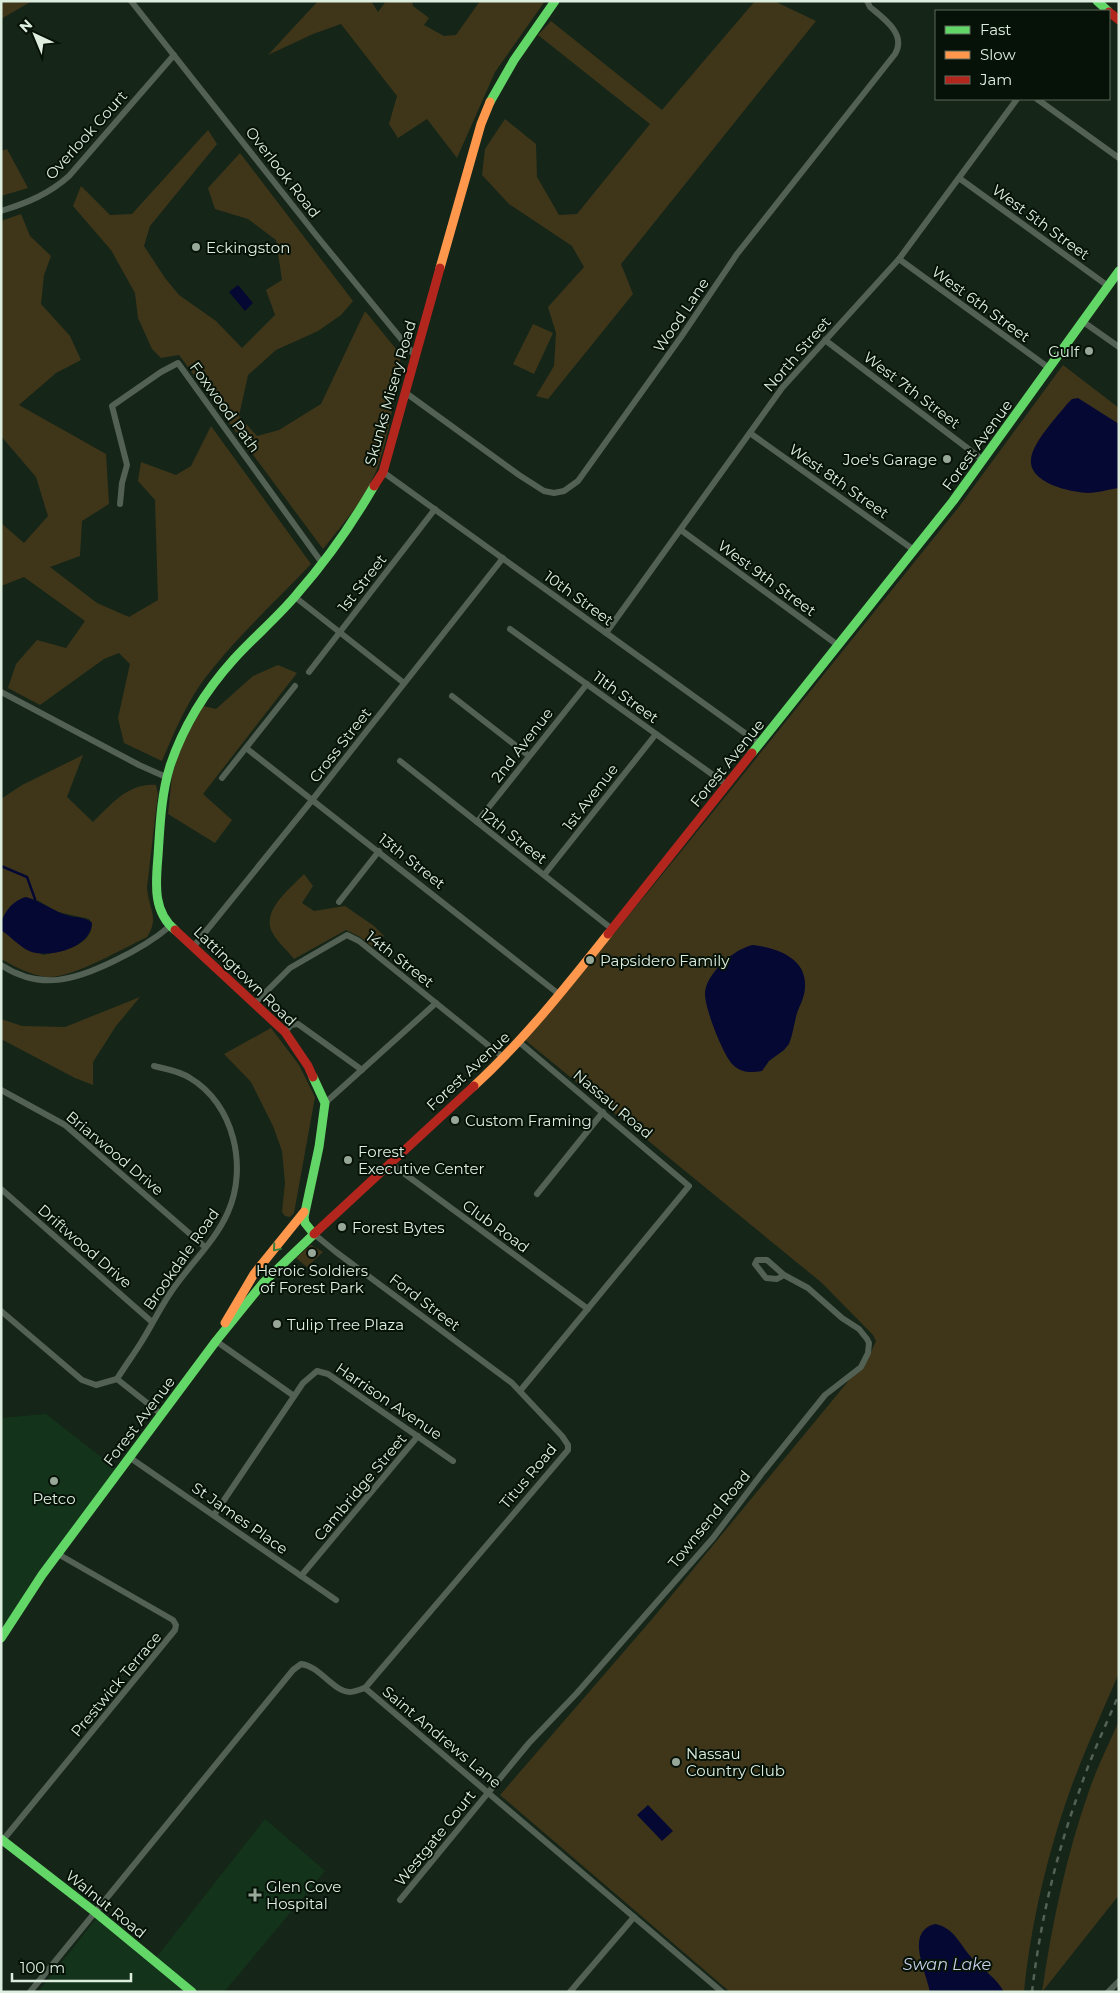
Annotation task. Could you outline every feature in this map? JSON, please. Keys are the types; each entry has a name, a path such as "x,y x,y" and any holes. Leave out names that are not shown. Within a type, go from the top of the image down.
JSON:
{"main road":[{"name":"Skunks Misery Road","path":"170,926 158,904 155,886 166,777 177,748 193,715 212,685 234,659 295,597 364,504 383,472 468,165 489,101 507,68 555,1"},
{"path":"1097,1 1106,10"},
{"name":"Forest Avenue","path":"1,1638 58,1554 129,1457 263,1282 504,1058 560,995 953,501 1119,271"},
{"name":"Lattingtown Road","path":"170,926 194,946 285,1032 308,1066 325,1102"},
{"path":"314,1234 305,1223 306,1209 319,1147 325,1102"},
{"path":"216,1341 234,1306 254,1274 293,1228 306,1209"},
{"name":"Walnut Road","path":"2,1840 95,1912 192,1992"}],"street":[{"name":"Overlook Road","path":"131,1 316,235 416,357"},
{"name":"Wood Lane","path":"406,393 544,491 554,493 571,488 578,481 681,337 737,254 895,54 898,44 896,33 867,1"},
{"name":"Overlook Court","path":"1,211 42,196 69,176 174,54"},
{"name":"North Street","path":"606,633 788,381 899,259 1016,100"},
{"path":"1038,100 1119,158"},
{"name":"West 5th Street","path":"959,178 1108,286"},
{"name":"West 6th Street","path":"899,259 1049,368"},
{"path":"1082,321 1119,347"},
{"name":"West 7th Street","path":"825,340 983,460"},
{"name":"Foxwood Path","path":"120,504 122,484 127,466 112,406 161,372 178,363 322,563"},
{"name":"West 8th Street","path":"750,433 914,550"},
{"name":"10th Street","path":"383,472 760,744"},
{"name":"1st Street","path":"309,672 435,509"},
{"name":"West 9th Street","path":"681,530 839,646"},
{"name":"Cross Street","path":"194,946 313,799 503,558"},
{"path":"295,597 404,684"},
{"name":"11th Street","path":"510,629 727,785"},
{"name":"2nd Avenue","path":"477,822 587,684"},
{"path":"222,778 295,686"},
{"path":"1,692 139,765 166,777"},
{"path":"452,696 530,756"},
{"name":"1st Avenue","path":"544,875 656,734"},
{"name":"13th Street","path":"246,748 560,995"},
{"name":"12th Street","path":"400,761 612,929"},
{"path":"339,902 379,851"},
{"path":"1,965 33,979 68,980 87,974 137,950 151,942 170,926"},
{"name":"14th Street","path":"255,1003 290,968 347,935 359,941 504,1058"},
{"path":"325,1102 436,1003"},
{"path":"285,1032 291,1025 298,1024 362,1070"},
{"name":"Nassau Road","path":"519,1042 689,1186 588,1309"},
{"name":"Brookdale Road","path":"117,1379 143,1340 171,1292 220,1228 234,1197 237,1174 233,1138 221,1109 204,1089 190,1077 154,1066"},
{"name":"Briarwood Drive","path":"1,1090 65,1125 205,1247"},
{"path":"537,1194 603,1112"},
{"name":"Club Road","path":"390,1163 588,1309"},
{"name":"Driftwood Drive","path":"1,1189 152,1322"},
{"name":"Ford Street","path":"314,1234 512,1382 520,1391"},
{"name":"Townsend Road","path":"488,1792 529,1743 577,1693 713,1538 825,1395 861,1367 868,1354 867,1338 808,1288 784,1275"},
{"path":"520,1391 588,1309"},
{"path":"1,1311 82,1380 96,1385 117,1379 161,1414"},
{"path":"216,1341 294,1396"},
{"name":"Harrison Avenue","path":"214,1515 294,1396 312,1374 317,1371 324,1372 453,1461"},
{"name":"Titus Road","path":"366,1688 568,1450 568,1444 562,1436 520,1391"},
{"name":"Cambridge Street","path":"302,1576 418,1436"},
{"name":"St James Place","path":"129,1457 336,1600"},
{"name":"Prestwick Terrace","path":"2,1840 175,1630 176,1625 173,1620 58,1554"},
{"name":"Saint Andrews Lane","path":"30,1992 301,1664 311,1667 338,1687 349,1692 366,1688 722,1992"},
{"name":"Westgate Court","path":"400,1900 488,1792"},
{"path":"570,1992 634,1917"},
{"path":"1108,1992 1119,1981"}],"shaded area":[{"path":"1,1 32,1 1,19"},
{"path":"318,1 371,1 378,12 386,1 412,1 413,6 429,18 424,25 444,36 456,35 480,1 545,1 495,72 457,158 427,119 398,138 389,124 397,96 341,24 313,34 268,55"},
{"path":"755,1 774,1 816,21 621,264 633,294 548,399 536,396 554,366 556,333 548,307 584,267 572,246 509,204 482,175 485,149 505,119 536,144 537,177 559,215 577,214 650,124 538,35 551,21 662,110"},
{"path":"208,130 217,144 150,226 144,246 165,278 179,295 216,321 242,348 275,315 266,290 282,280 276,240 248,219 215,209 208,188 240,153 353,301 341,315 318,331 276,350 248,375 239,416 257,436 279,430 321,404 365,311 401,355 389,427 377,469 360,501 323,549 179,355 161,358 152,349 138,318 135,293 111,250 73,206 81,186 110,215 132,214"},
{"path":"7,149 28,188 1,196 1,151"},
{"path":"21,214 30,236 51,256 44,275 41,304 70,336 81,360 56,373 19,405 106,454 109,504 82,521 80,556 50,567 97,603 129,617 158,600 155,500 138,481 141,462 176,475 191,466 211,426 311,564 239,638 212,669 194,694 162,761 124,743 118,718 130,664 119,653 104,659 40,705 8,688 16,664 37,640 66,648 85,621 24,577 1,586 1,523 24,543 48,516 36,477 1,436 1,221"},
{"path":"533,324 553,333 534,374 513,364"},
{"name":"Nassau Country Club","path":"1063,365 1119,408 1119,1673 1077,1771 1055,1835 1036,1913 1024,1992 730,1992 500,1795 653,1618 850,1379 866,1363 876,1341 873,1335 822,1283 525,1040 679,854 958,508"},
{"path":"278,665 297,673 203,794 232,820 215,843 168,814 172,776 180,748 203,706 216,709 253,676"},
{"path":"83,755 67,797 93,822 129,791 146,785 156,785 158,794 147,887 153,924 147,937 97,962 70,973 57,976 41,976 23,970 1,959 1,930 43,955 81,943 91,931 92,923 89,919 58,912 35,899 5,914 1,921 1,799 22,785"},
{"path":"304,874 313,886 302,903 314,911 345,906 374,926 384,936 374,948 360,937 346,930 294,959 272,932 270,924 274,908 279,900"},
{"path":"140,997 116,1026 93,1062 93,1085 75,1078 1,1039 1,1019 22,1026 65,1027"},
{"path":"271,1028 299,1065 315,1097 294,1213 290,1217 285,1216 282,1212 285,1183 282,1151 273,1126 251,1082 224,1054"},
{"path":"311,1245 323,1252 307,1267 296,1258"},
{"path":"46,1414 119,1471 1,1639 1,1418"},
{"path":"1119,1721 1119,1895 1042,1992 1055,1916 1073,1840 1092,1782"},
{"name":"Glen Cove Hospital","path":"265,1819 325,1871 224,1992 38,1992 96,1919 151,1964"}],"water":[{"path":"238,285 253,303 245,311 229,292"},
{"path":"1078,398 1119,424 1119,488 1092,493 1071,491 1043,480 1032,467 1031,459 1040,438 1067,404 1072,399"},
{"path":"26,897 64,914 87,920 92,923 90,932 85,939 68,949 47,954 29,951 1,930 5,914 11,905"},
{"path":"753,945 772,949 789,956 801,969 805,987 789,1044 769,1061 762,1071 751,1072 739,1070 729,1060 711,1020 705,994 706,986 715,970 738,951"},
{"path":"648,1805 673,1831 662,1841 637,1815"},
{"name":"Swan Lake","path":"935,1924 948,1929 1004,1992 930,1992 922,1964 919,1944 921,1935 926,1928"}],"waterway":[{"path":"1,866 27,877 35,899"}],"railway":[{"path":"1032,1992 1044,1915 1056,1864 1071,1814 1089,1765 1119,1694"}],"traffic: fast":[{"path":"490,102 514,60 555,1"},
{"path":"1097,1 1107,10"},
{"path":"752,753 953,501 1119,271"},
{"path":"175,930 162,914 156,886 163,799 175,751 196,710 214,683 234,659 282,611 318,569 357,514 374,486"},
{"path":"1,1638 42,1575 216,1341 263,1283 314,1234 305,1223 304,1217 319,1147 325,1103 313,1077"},
{"path":"1,1839 95,1912 192,1992"}],"traffic: slow":[{"path":"440,268 481,124 490,102"},
{"path":"474,1086 527,1032 608,934"},
{"path":"225,1323 254,1274 304,1212"}],"traffic: jam":[{"path":"1110,13 1119,20"},
{"path":"374,486 383,472 440,268"},
{"path":"608,934 752,753"},
{"path":"175,930 285,1032 308,1066 313,1077"},
{"path":"314,1234 474,1086"}],"place":[{"name":"Eckingston","path":"196,247"},
{"name":"Gulf","path":"1089,351"},
{"name":"Joe's Garage","path":"947,459"},
{"name":"Papsidero Family","path":"590,960"},
{"name":"Custom Framing","path":"455,1120"},
{"name":"Forest Executive Center","path":"348,1160"},
{"name":"Forest Bytes","path":"342,1227"},
{"name":"Heroic Soldiers of Forest Park","path":"312,1253"},
{"name":"Tulip Tree Plaza","path":"277,1324"},
{"name":"Petco","path":"54,1481"},
{"name":"Nassau Country Club","path":"676,1762"},
{"name":"Glen Cove Hospital","path":"255,1895"}]}
